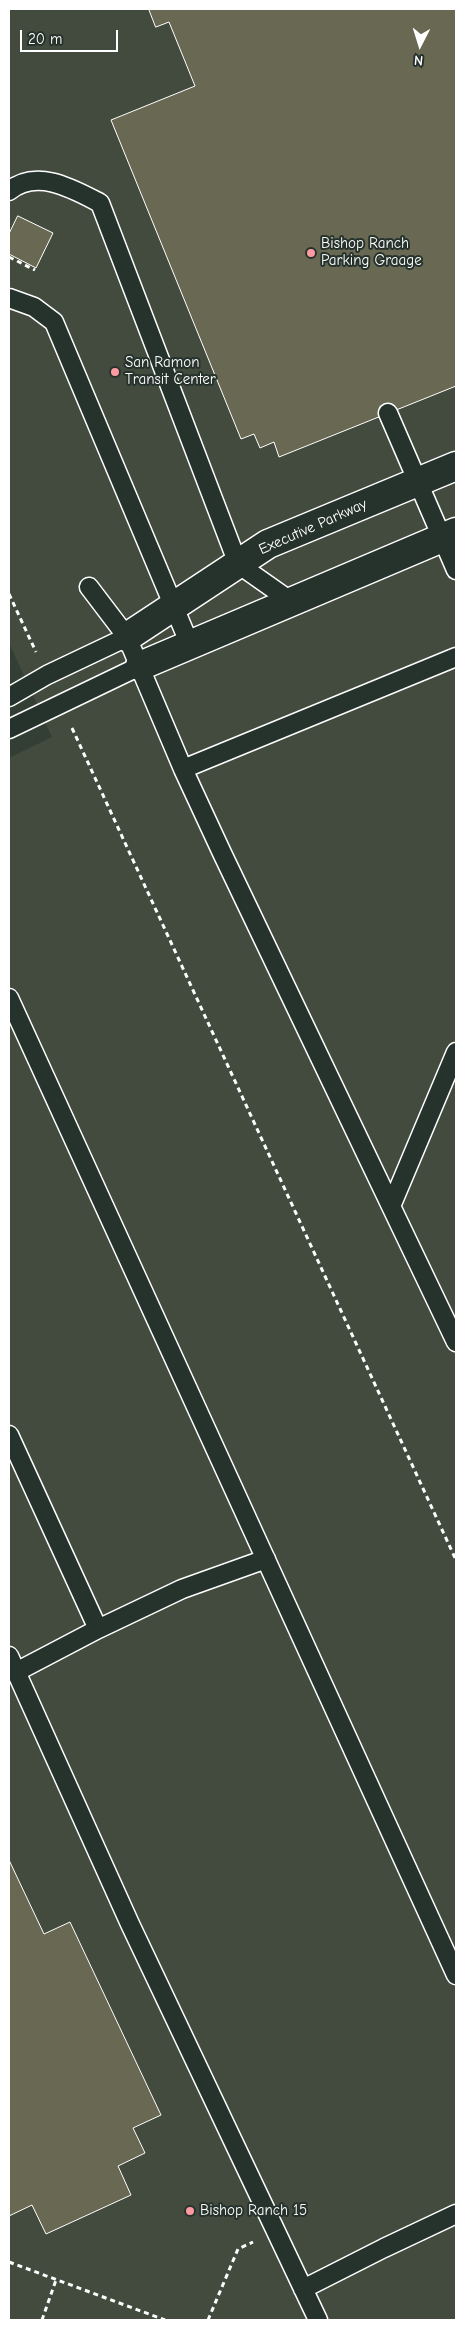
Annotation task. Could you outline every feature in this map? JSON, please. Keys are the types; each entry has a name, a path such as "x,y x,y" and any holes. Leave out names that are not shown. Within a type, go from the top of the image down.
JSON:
{"street":[{"name":"Executive Parkway","path":"127,637 268,544 456,466"},
{"path":"140,666 449,535"}],"lane":[{"path":"9,191 37,179 72,188 100,204 238,564 292,602"},
{"path":"9,298 34,307 54,322 190,645"},
{"path":"388,413 417,482 449,535 456,570"},
{"path":"89,587 127,637 183,769 392,1204 456,1342"},
{"path":"9,697 46,674 127,637"},
{"path":"183,769 456,657"},
{"path":"9,729 140,666"},
{"path":"9,998 456,1975"},
{"path":"392,1204 456,1052"},
{"path":"9,1435 98,1629"},
{"path":"266,1559 182,1589 98,1629 12,1664 130,1924 318,2320"},
{"path":"304,2289 456,2214"}],"path":[{"path":"9,257 35,270"},
{"path":"9,594 46,674"},
{"path":"62,704 456,1560"},
{"path":"208,2320 238,2249 276,2232"},
{"path":"9,2262 164,2320"},
{"path":"42,2320 56,2280"}],"shaded area":[{"path":"9,9 456,9 456,2320 9,2320 9,758 52,737 9,643"}],"building":[{"name":"Bishop Ranch Parking Graage","path":"149,9 456,9 456,386 279,457 274,442 260,448 254,434 241,439 111,120 195,86 169,22 156,27"},
{"path":"18,216 53,233 36,268 9,254 9,234"},
{"path":"9,1860 44,1934 70,1922 161,2115 133,2128 145,2153 118,2166 131,2195 46,2234 32,2205 9,2216"}],"place":[{"name":"Bishop Ranch Parking Graage","path":"311,253"},
{"name":"San Ramon Transit Center","path":"115,372"},
{"name":"Bishop Ranch 15","path":"190,2211"}]}
